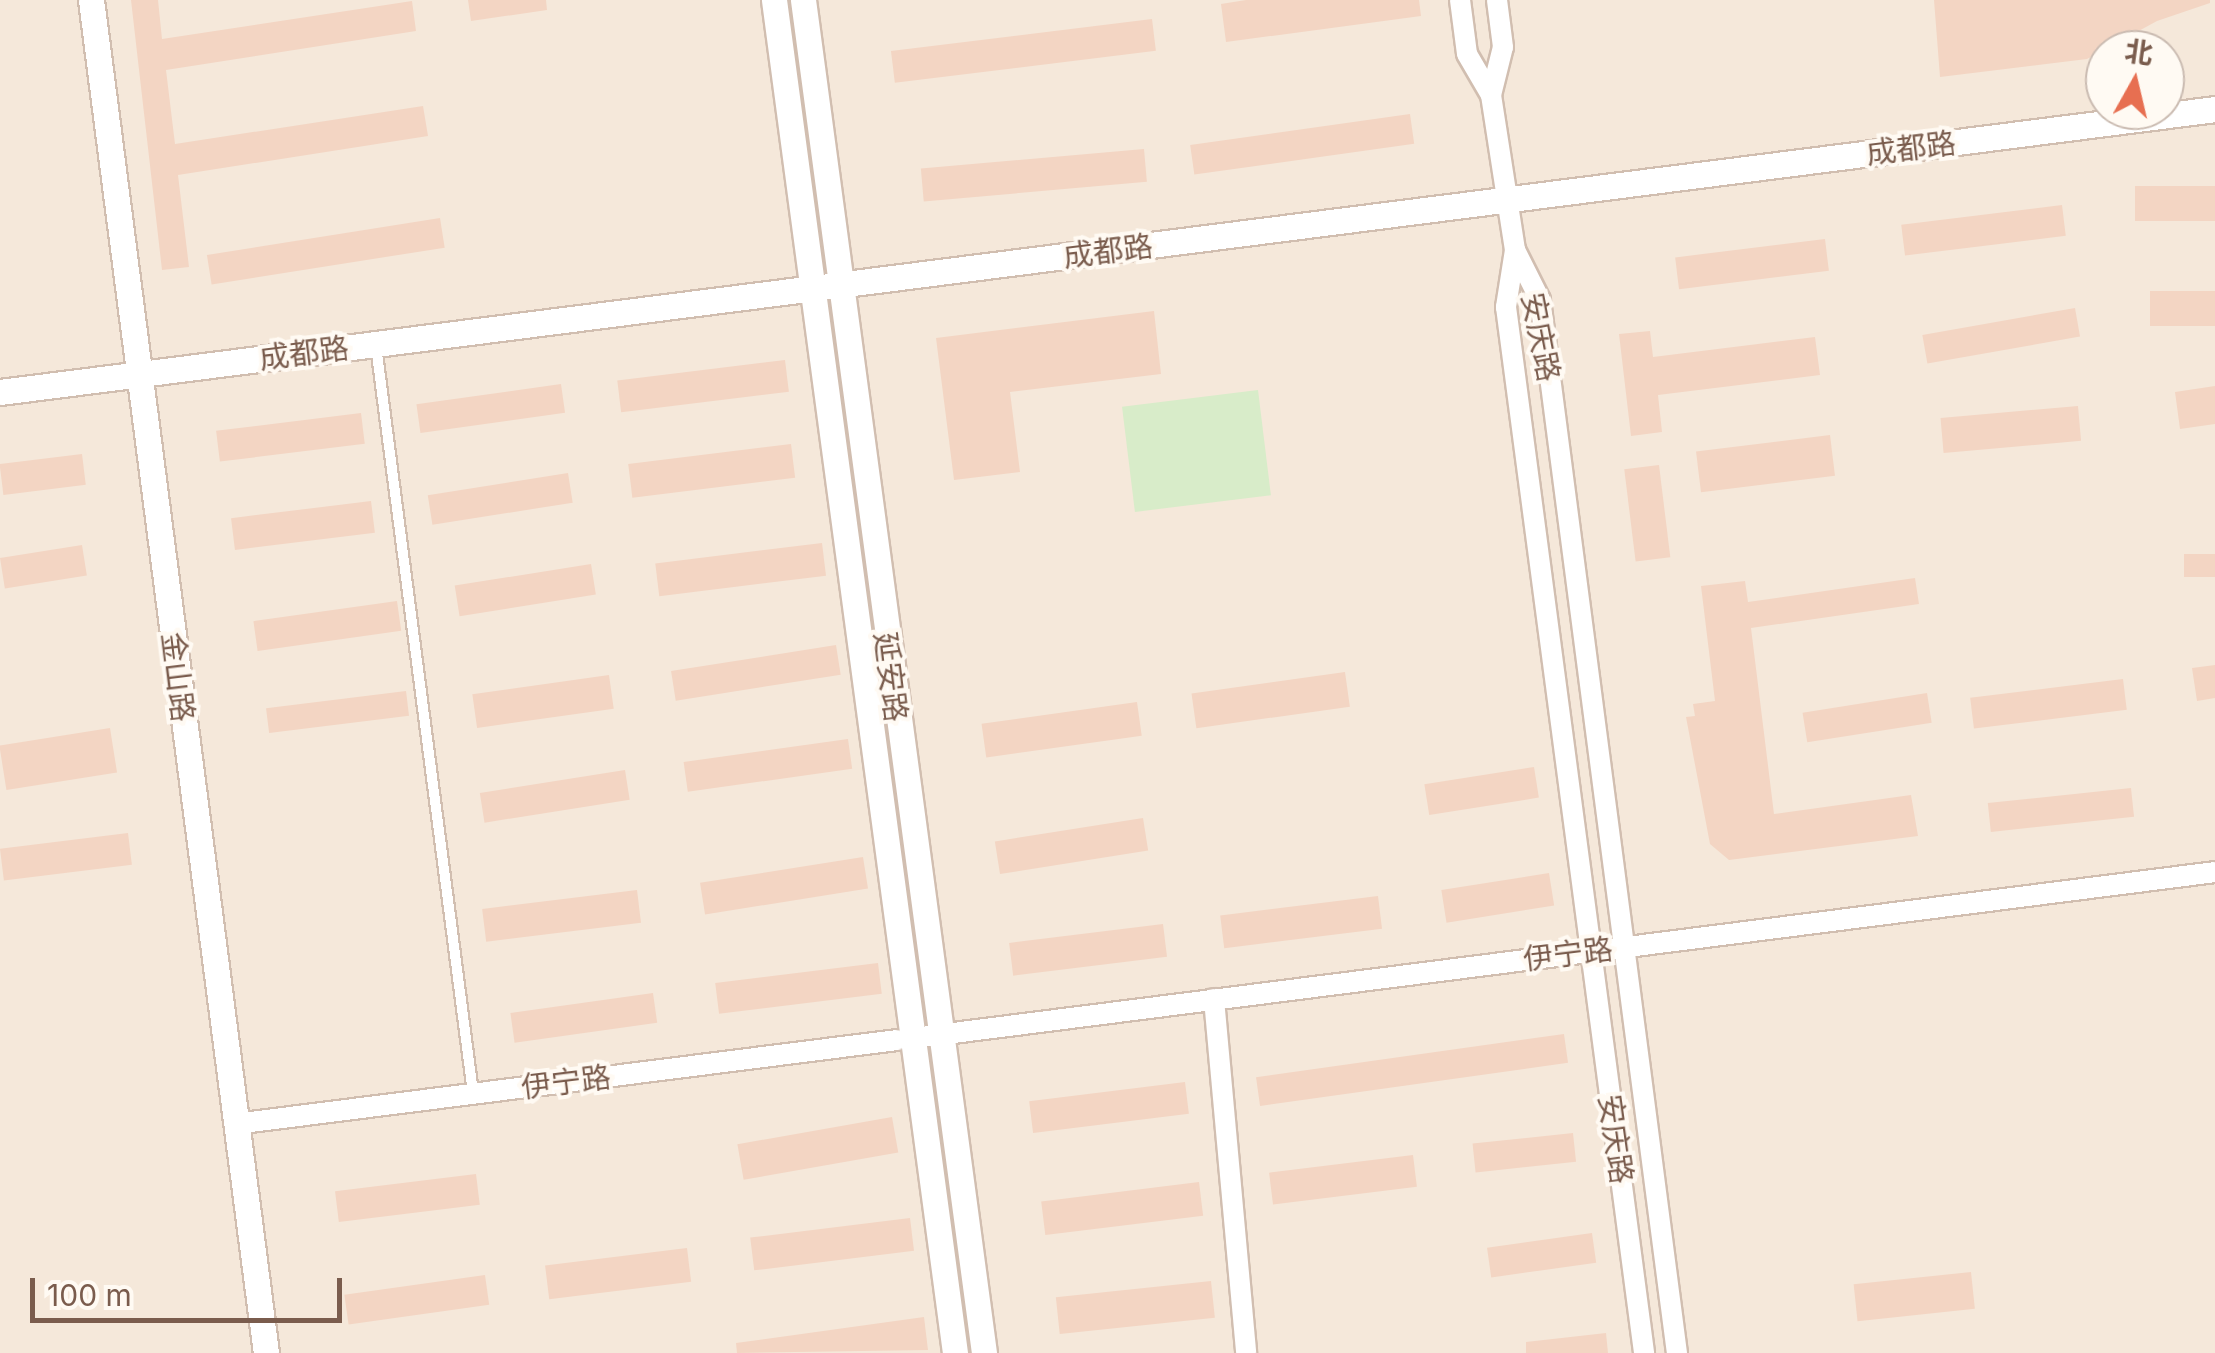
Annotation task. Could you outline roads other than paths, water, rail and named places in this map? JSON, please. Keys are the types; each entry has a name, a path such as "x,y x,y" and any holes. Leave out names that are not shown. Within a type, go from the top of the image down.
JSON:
{"street":[{"name":"金山路","path":"92,0 266,1353"},
{"name":"延安路","path":"774,0 956,1353"},
{"name":"延安路","path":"802,0 930,1036 984,1353"},
{"path":"1460,0 1467,54 1491,95 1516,250"},
{"path":"1491,95 1503,47 1496,0"},
{"name":"成都路","path":"0,392 2215,108"},
{"name":"安庆路","path":"1516,250 1540,300 1677,1353"},
{"name":"安庆路","path":"1516,250 1506,307 1644,1353"},
{"name":"伊宁路","path":"930,1036 2215,872"},
{"path":"1214,999 1246,1353"},
{"name":"伊宁路","path":"235,1124 897,1040"}],"lane":[{"path":"376,344 474,1094"}]}
